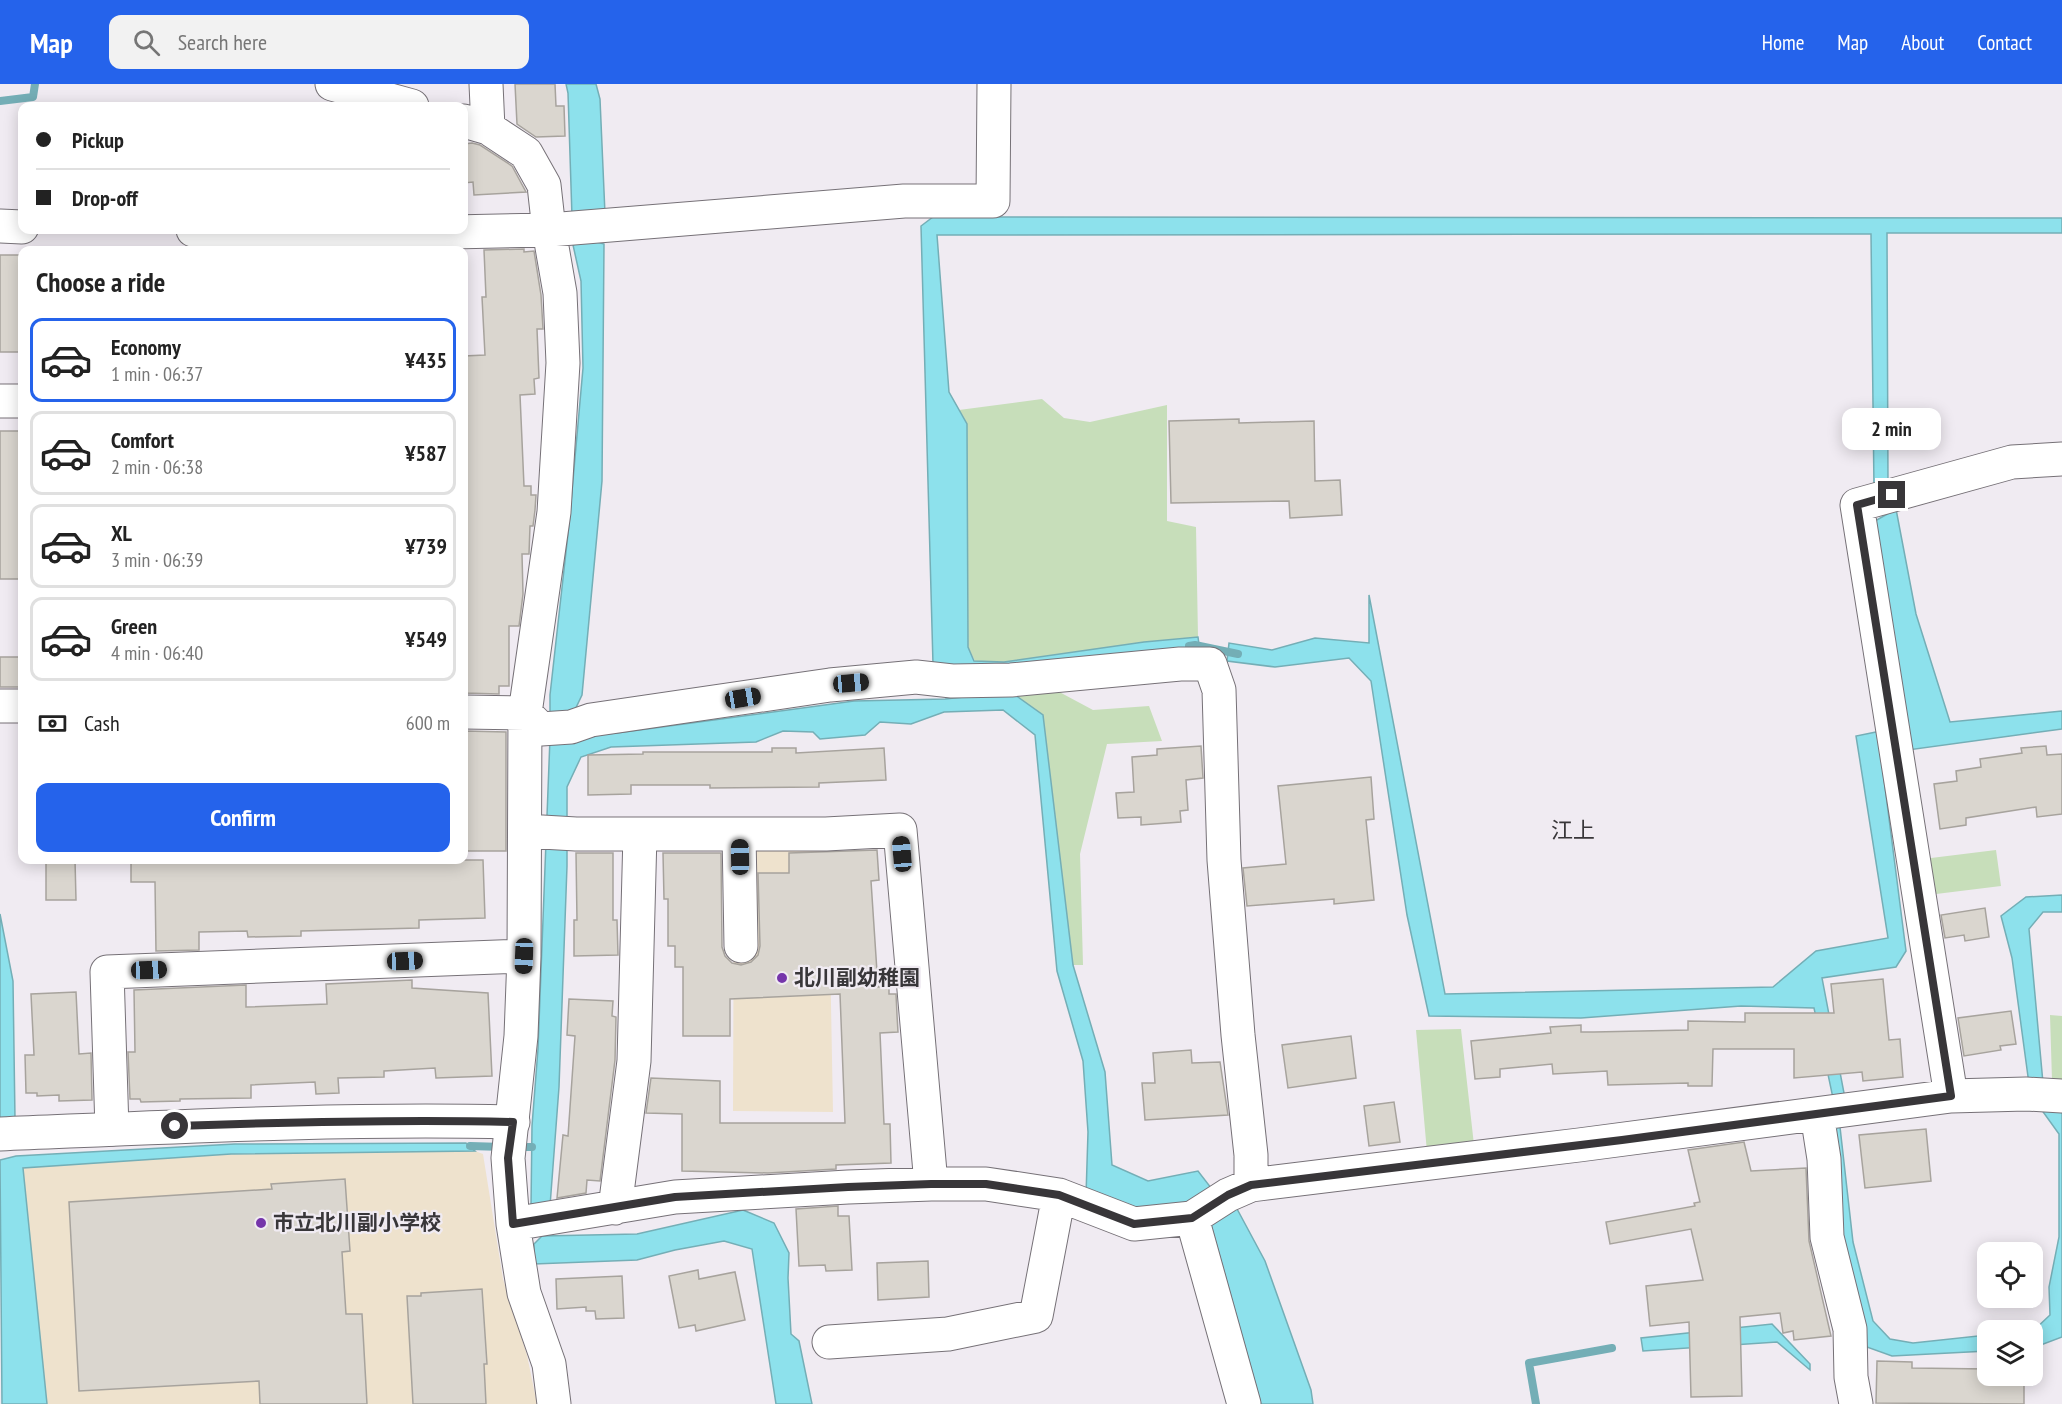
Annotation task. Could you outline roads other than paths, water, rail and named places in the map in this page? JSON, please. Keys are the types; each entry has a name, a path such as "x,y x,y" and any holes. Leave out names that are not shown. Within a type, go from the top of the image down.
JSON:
{"street":[{"path":"332,84 397,102"},
{"path":"486,84 476,124 526,153 544,185 560,229 563,363 554,512 546,723 531,832 521,1036 511,1137 532,1221 524,1293 549,1364 554,1404"},
{"path":"264,234 405,242 904,201 993,201 994,84"},
{"path":"0,226 18,227"},
{"path":"0,401 18,401"},
{"path":"1951,1096 1857,505 2012,462 2062,459"},
{"path":"468,713 546,723 591,720 830,685 916,677 959,681 1011,680 1180,664 1210,664 1219,690 1224,860 1238,1035 1251,1155 1220,1201 1244,1404"},
{"path":"0,706 18,706"},
{"path":"531,832 826,834 900,830 931,1184"},
{"path":"615,1208 634,1061 640,834"},
{"path":"739,834 741,946"},
{"path":"111,1129 107,972 524,956"},
{"path":"532,1221 675,1197 848,1187 986,1184 1059,1195 1134,1224 1220,1201 1833,1112 1951,1096 2048,1095"},
{"path":"1833,1112 1824,1159 1827,1237 1850,1329 1851,1377 1856,1404"},
{"path":"10,1134 290,1121 433,1120 511,1137"},
{"path":"829,1342 948,1334 1036,1316 1059,1195"}],"water":[{"path":"566,84 596,84 600,99 605,214 572,217"},
{"path":"933,217 2062,218 2062,233 1887,233 1888,485 1874,490 1871,234 937,235 949,392 967,424 968,647 974,661 1004,662 1144,642 1198,637 1200,652 1011,670 933,664 921,226"},
{"path":"587,239 604,244 602,481 582,695 571,718 550,720 550,695 569,525 583,368 581,281 573,245"},
{"path":"1896,509 1916,614 1950,722 2062,711 2062,729 1908,750 1875,521"},
{"path":"1369,595 1445,994 1773,987 1816,951 1888,938 1856,736 1881,731 1881,756 1906,951 1896,967 1822,978 1844,1093 1840,1127 1853,1242 1873,1321 1890,1339 1913,1343 1977,1336 1977,1352 1892,1356 1864,1346 1839,1243 1833,1098 1814,1008 1741,1006 1581,1018 1429,1016 1407,915 1371,681 1349,658 1275,667 1227,661 1229,643 1272,650 1315,638 1369,643"},
{"path":"1011,692 1043,715 1073,965 1105,1072 1112,1165 1148,1181 1198,1171 1215,1193 1174,1206 1136,1211 1086,1196 1088,1132 1083,1061 1057,971 1035,735 1003,710 944,712 911,724 880,722 865,735 820,739 813,732 783,731 756,742 611,747 581,757 567,787 567,866 559,1087 550,1206 531,1207 532,1126 538,1049 550,738 617,733 854,701 945,699"},
{"path":"2062,895 2062,912 2043,912 2029,929 2043,1083 2029,1084 2012,958 2001,916 2026,897"},
{"path":"0,914 13,981 15,1119 0,1118"},
{"path":"2041,1109 2062,1112 2062,1337 2043,1344 2043,1322 2050,1315 2049,1287 2059,1237 2059,1134"},
{"path":"466,1143 475,1151 231,1154 23,1168 47,1404 2,1404 0,1160 16,1156 235,1144"},
{"path":"1236,1207 1265,1261 1311,1390 1313,1404 1261,1404 1211,1225"},
{"path":"743,1210 774,1223 789,1253 791,1334 799,1341 812,1404 776,1404 752,1249 724,1241 637,1260 534,1264 534,1244 542,1236 637,1234"},
{"path":"1772,1324 1810,1364 1810,1370 1777,1342 1643,1351 1641,1338"}],"waterway":[{"path":"0,101 33,97 35,84"},
{"path":"1189,646 1195,645 1238,654"},
{"path":"470,1146 503,1147"},
{"path":"516,1147 532,1147"},
{"path":"1536,1404 1529,1363 1612,1348"}],"place":[{"name":"北川副幼稚園","path":"782,978"},
{"name":"市立北川副小学校","path":"261,1223"}],"district":[{"name":"江上","path":"1573,830"}]}
